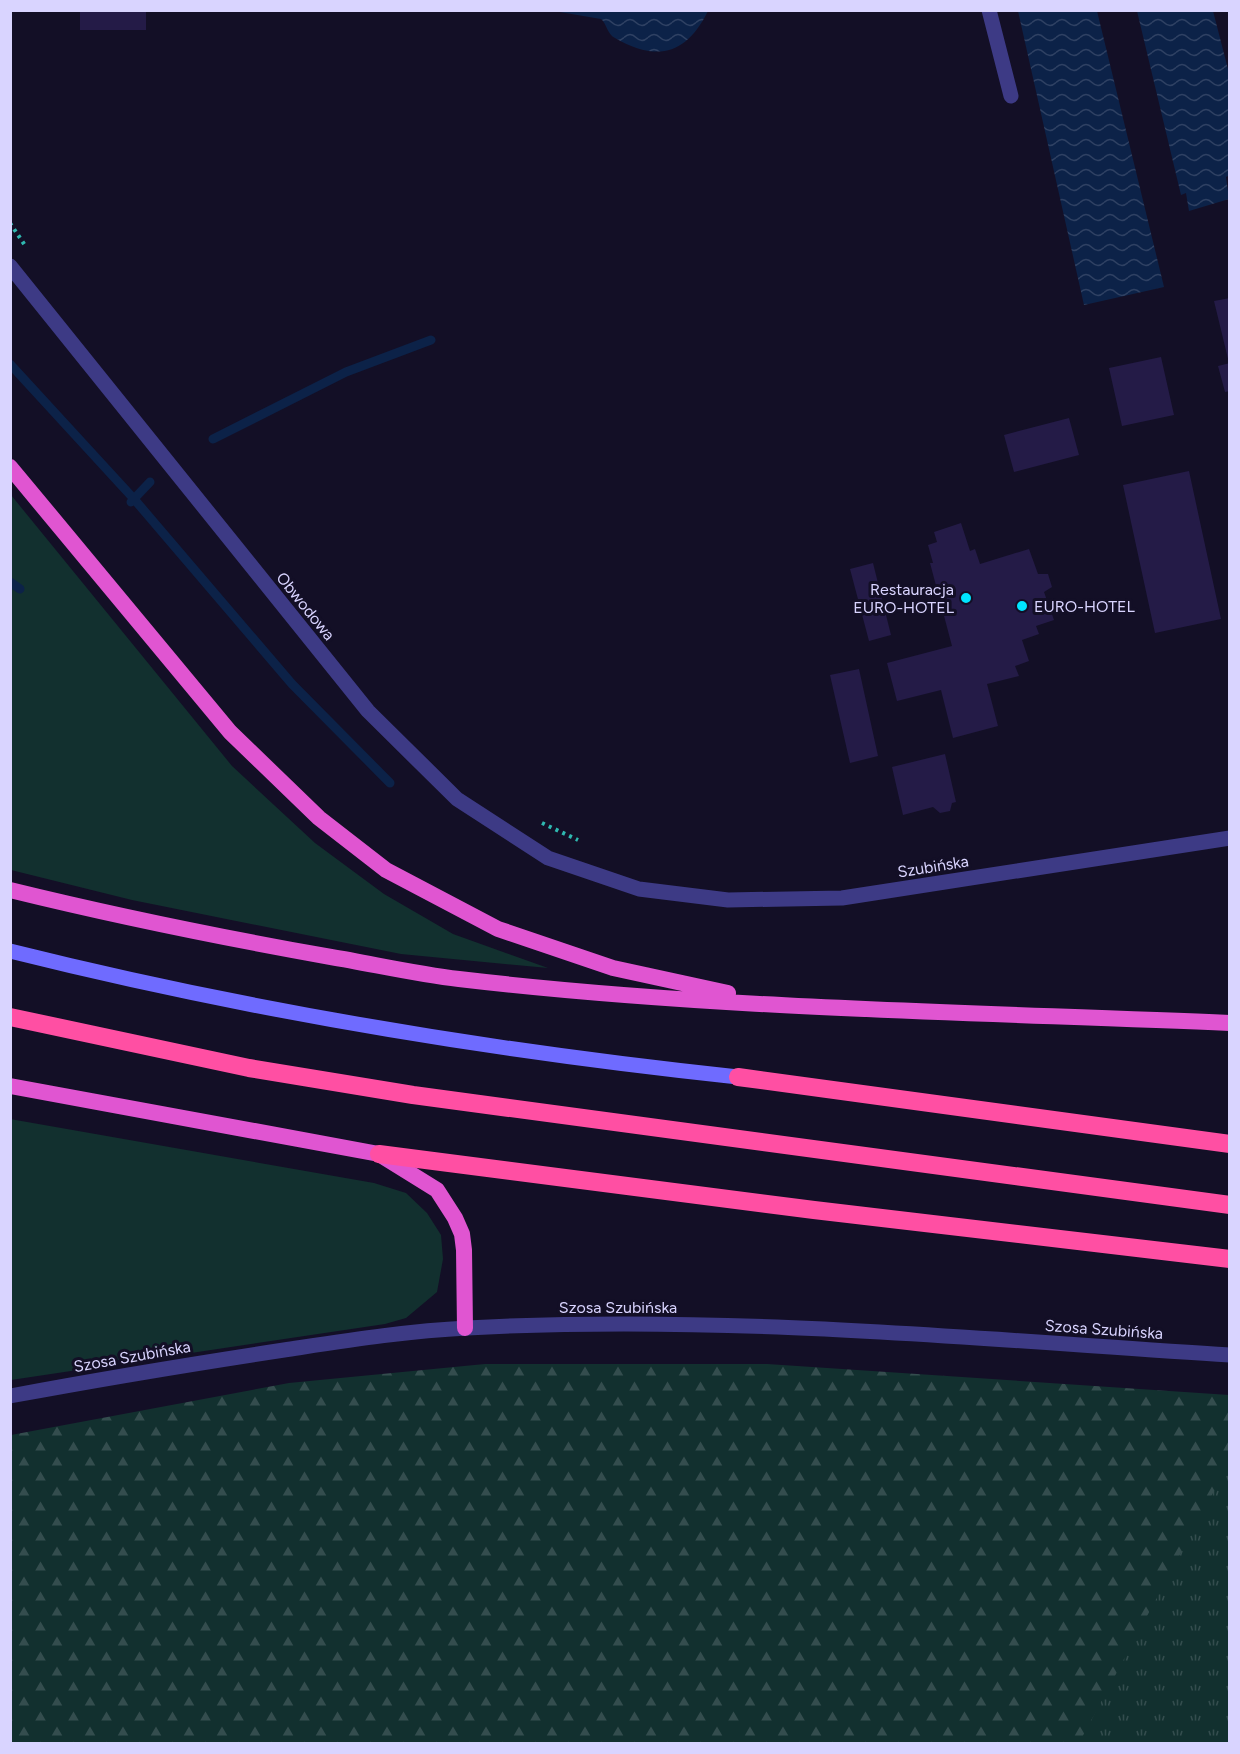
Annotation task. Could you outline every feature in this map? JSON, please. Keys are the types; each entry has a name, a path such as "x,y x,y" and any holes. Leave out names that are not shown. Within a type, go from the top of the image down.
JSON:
{"highway":[{"path":"10,467 230,732 319,818 386,870 498,929 613,968 778,1004"},
{"path":"10,890 87,909 275,947 455,979 604,994 778,1004 1230,1023"},
{"path":"10,1017 249,1068 413,1095 1230,1205"},
{"path":"738,1077 1230,1144"},
{"path":"10,1086 379,1154 814,1210 1230,1259"},
{"path":"379,1154 436,1190 455,1218 462,1234 464,1250 465,1328"}],"main road":[{"path":"10,951 69,966 362,1025 598,1062 738,1077"}],"street":[{"path":"989,10 1011,96"},
{"name":"Obwodowa","path":"10,266 368,711 457,799 548,858 639,889"},
{"name":"Szubińska","path":"639,889 728,900 842,898 1230,838"},
{"name":"Szosa Szubińska","path":"10,1396 160,1369 364,1338 465,1328 608,1323 795,1327 1230,1355"}],"path":[{"path":"10,223 32,257"},
{"path":"540,821 579,841"}],"green space":[{"path":"11,495 232,766 315,843 384,894 453,934 548,968 401,954 132,900 11,870"},
{"path":"10,1119 374,1183 406,1193 427,1213 441,1235 443,1259 437,1292 406,1318 385,1324 11,1380"},
{"path":"485,1364 767,1364 1229,1395 1229,1603 1134,1743 11,1744 11,1435 289,1383"},
{"path":"1229,1463 1229,1743 1079,1743"}],"water":[{"path":"554,11 708,11 690,37 669,50 657,52 630,46 615,38 601,19"},
{"path":"1018,11 1097,11 1164,287 1084,305"},
{"path":"1137,11 1213,11 1229,73 1230,175 1226,177 1229,199 1189,211 1186,193 1181,195"}],"building":[{"path":"80,10 146,10 146,30 80,30"},
{"path":"1230,298 1230,363 1229,363 1214,301"},
{"path":"1161,357 1174,415 1122,426 1109,368"},
{"path":"1230,363 1230,391 1225,392 1218,366"},
{"path":"1069,418 1079,455 1014,472 1004,435"},
{"path":"1189,471 1221,619 1155,633 1123,485"},
{"path":"961,523 970,551 975,549 980,564 1029,549 1038,574 1048,574 1052,587 1044,592 1054,620 1036,626 1039,634 1022,640 1029,661 1015,666 1019,676 987,684 998,726 953,738 941,690 897,701 887,663 952,646 930,563 933,563 928,545 937,542 934,532"},
{"path":"873,563 891,635 869,641 850,569"},
{"path":"859,669 878,756 850,763 830,675"},
{"path":"945,754 956,802 952,803 950,811 940,813 933,807 903,815 892,767"}],"waterway":[{"path":"213,439 346,372 431,340"},
{"path":"10,364 134,499 292,684 390,783"},
{"path":"131,502 150,482"},
{"path":"10,582 20,589"}],"place":[{"name":"Restauracja EURO-HOTEL","path":"966,598"},
{"name":"EURO-HOTEL","path":"1022,606"}]}
